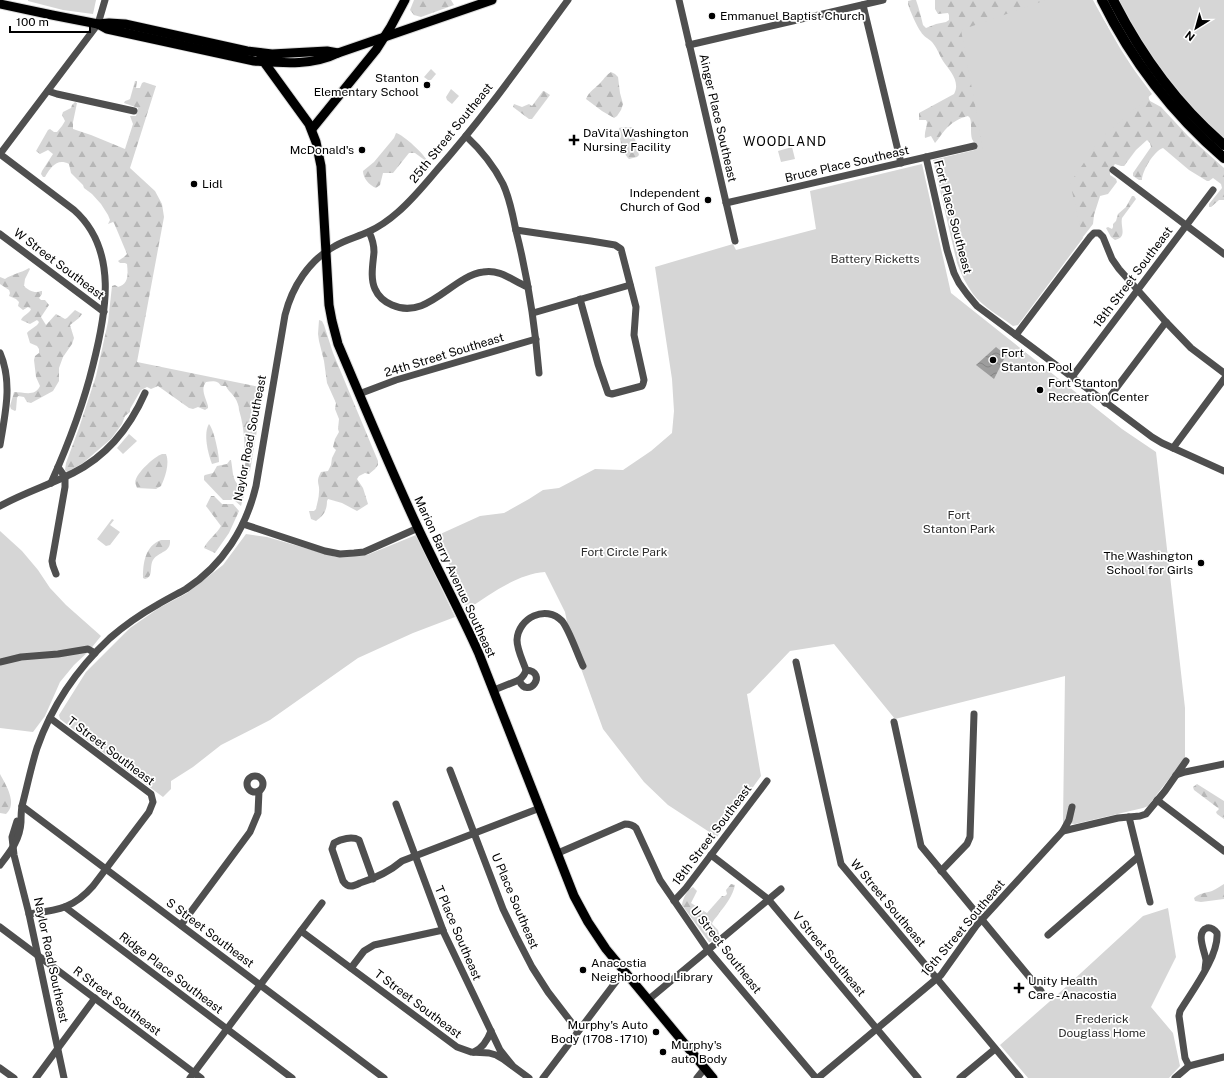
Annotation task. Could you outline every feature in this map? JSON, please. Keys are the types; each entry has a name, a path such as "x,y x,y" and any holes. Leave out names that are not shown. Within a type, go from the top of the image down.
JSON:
{"highway":[{"path":"1101,0 1130,50 1157,88 1190,126 1224,158"},
{"path":"1113,0 1138,46 1161,78 1184,106 1224,145"}],"main road":[{"path":"312,129 358,73 384,38 405,0"},
{"path":"0,4 52,16 98,24 125,24 247,51 262,57 272,54 327,51 338,54 492,0"},
{"name":"Marion Barry Avenue Southeast","path":"262,57 312,129 318,150 321,166 328,296 338,344 396,480 463,618 494,690 574,896 600,941 713,1078"}],"street":[{"path":"52,483 74,429 96,355 106,293 104,268 98,244 81,217 74,210 0,154 98,24 105,0"},
{"name":"25th Street Southeast","path":"326,252 335,246 369,232 386,222 403,208 466,136 568,0"},
{"name":"Ainger Place Southeast","path":"679,0 735,241"},
{"path":"689,45 883,0"},
{"path":"863,5 900,163"},
{"path":"48,91 134,111"},
{"path":"466,136 484,155 499,176 506,192 516,230 533,313 538,373"},
{"name":"Bruce Place Southeast","path":"726,203 974,146"},
{"name":"Fort Place Southeast","path":"926,157 947,250 954,273 959,283 977,306 1152,437 1224,471"},
{"path":"1113,170 1224,254"},
{"name":"18th Street Southeast","path":"1072,377 1213,190"},
{"path":"516,230 591,241 616,246 622,251 636,307 634,335 644,380 642,386 612,394 608,393 580,299"},
{"path":"369,232 373,246 374,288 383,299 394,306 408,308 426,303 439,297 467,277 483,272 503,274 528,287"},
{"path":"1016,335 1090,237 1094,233 1099,233 1102,235 1112,259 1123,274 1191,348 1224,373"},
{"name":"W Street Southeast","path":"0,234 104,312"},
{"name":"Naylor Road Southeast","path":"64,1078 29,914 17,867 12,837 20,816 38,747 50,718 70,684 95,653 111,637 133,620 186,588 205,574 228,550 243,524 256,486 287,306 301,278 311,265 326,252"},
{"path":"533,313 630,285"},
{"path":"1106,403 1166,322"},
{"name":"24th Street Southeast","path":"359,394 396,380 536,339"},
{"path":"0,353 6,372 8,388 0,445"},
{"path":"1173,448 1224,379"},
{"path":"2,504 65,477 87,465 103,453 116,440 132,419 145,392"},
{"path":"56,574 52,560 66,487 65,477 58,467"},
{"path":"243,524 340,554 364,552 418,528"},
{"path":"494,690 522,678 526,670 518,647 518,633 526,621 537,614 554,616 562,621 583,666"},
{"path":"0,662 21,657 58,654 88,649 95,653"},
{"name":"W Street Southeast","path":"796,662 840,862 1020,1078"},
{"path":"519,680 520,684 528,688 535,684 536,676 534,672 526,670"},
{"path":"941,871 967,844 970,837 974,714"},
{"name":"T Street Southeast","path":"50,718 151,794 153,798 149,812 106,869"},
{"path":"894,722 920,842 924,850 1041,991"},
{"path":"1063,831 1118,818 1146,814 1186,761"},
{"path":"1176,775 1224,764"},
{"name":"U Place Southeast","path":"450,770 505,913 520,945 548,992 578,1032"},
{"name":"18th Street Southeast","path":"674,901 711,856 767,781"},
{"path":"181,925 250,832 258,813 259,791"},
{"path":"1157,800 1223,849"},
{"name":"T Place Southeast","path":"396,804 443,930 500,1050 512,1065"},
{"name":"S Street Southeast","path":"22,806 384,1078"},
{"name":"16th Street Southeast","path":"817,1078 937,979 976,926 1063,831 1069,820 1072,807"},
{"path":"373,879 360,842 357,838 334,843 332,849 344,883 351,886 373,879 392,869 402,861 540,808"},
{"path":"1129,817 1150,902"},
{"name":"U Street Southeast","path":"558,853 625,824 630,824 636,828 657,875 708,950 817,1078"},
{"path":"0,865 14,847"},
{"name":"V Street Southeast","path":"711,856 768,899 918,1078"},
{"path":"1048,935 1138,857"},
{"path":"29,914 65,907 78,900 87,893 106,869"},
{"path":"648,1000 781,889"},
{"path":"192,1075 322,904"},
{"name":"Ridge Place Southeast","path":"65,907 292,1078"},
{"name":"R Street Southeast","path":"0,927 95,998 192,1075 201,1078"},
{"path":"1189,1066 1185,1058 1179,1016 1180,1010 1205,970 1212,958 1217,933 1211,928 1204,930 1200,937 1206,960 1205,970"},
{"path":"351,968 364,951 372,946 443,930"},
{"name":"T Street Southeast","path":"301,931 457,1047 474,1052 496,1055 529,1078"},
{"path":"543,1078 624,971"},
{"path":"36,1078 95,998"},
{"path":"474,1052 479,1050 491,1031"},
{"path":"960,1078 995,1049"},
{"path":"1175,1078 1189,1066 1224,1058"},
{"path":"0,1068 14,1078"},
{"path":"698,1078 705,1068"}],"green space":[{"path":"28,0 96,0 93,14 63,10"},
{"path":"414,0 451,0 454,5 421,17 414,15 410,10"},
{"path":"916,0 923,25 926,28 949,20 948,13 938,14 935,9 935,0 1092,0 1148,92 1150,101 1161,107 1188,136 1224,168 1224,200 1219,200 1209,207 1209,204 1222,188 1221,184 1213,178 1207,181 1189,170 1163,148 1156,153 1149,162 1142,180 1139,180 1133,176 1133,173 1151,147 1147,140 1136,150 1124,166 1115,164 1110,171 1110,175 1116,179 1117,182 1108,194 1100,196 1094,215 1093,224 1083,237 952,156 974,151 976,148 971,136 970,118 968,116 958,119 947,127 935,143 931,136 925,138 927,122 926,120 919,120 919,113 954,94 956,85 951,72 932,42 922,33 912,15 908,1"},
{"path":"1046,0 1093,0 1123,55 1152,94 1101,138 1070,183 1083,238 1018,325 1013,326 977,299 962,275 957,263 933,160 983,148 961,30"},
{"path":"1117,0 1224,0 1224,140 1172,87 1136,36"},
{"path":"431,69 436,74 431,80 428,80 424,77"},
{"path":"611,72 618,77 623,104 621,110 614,118 586,99 587,96"},
{"path":"135,81 137,81 136,88 140,88 144,82 156,86 130,168 155,191 162,204 164,217 137,362 264,388 250,471 248,472 245,470 244,432 237,402 226,386 221,386 217,382 213,381 206,382 204,385 204,394 208,406 205,410 198,407 193,409 189,408 158,386 151,389 147,387 141,390 130,409 130,412 125,416 122,424 111,439 83,463 67,472 65,470 66,463 96,376 108,322 112,286 122,286 127,278 127,264 120,263 118,261 127,254 114,223 108,224 110,220 101,204 71,173 69,164 61,162 55,164 45,177 43,177 41,174 42,171 53,154 48,150 40,154 36,151 48,130 50,129 57,132 62,126 65,121 62,115 63,112 71,108 75,102 77,103 73,129 125,149 133,124 130,116 136,116 138,108 124,103 130,99"},
{"path":"451,89 459,96 452,104 446,97"},
{"path":"543,91 550,95 532,119 529,119 513,107 514,104 522,107 529,104 532,106"},
{"path":"632,127 639,155 637,157 629,159 625,153 619,135 619,128"},
{"path":"396,133 404,137 414,146 428,162 415,153 409,153 393,173 383,173 380,185 376,188 367,181 363,171 374,162 394,138"},
{"path":"792,147 795,159 781,162 778,151"},
{"name":"Fort Stanton Park","path":"922,164 951,293 1122,429 1156,452 1185,708 1185,758 1148,806 1075,824 1063,823 1065,676 895,719 834,644 790,651 750,693 747,694 761,776 717,837 668,805 644,782 603,729 571,641 565,612 545,572 514,581 466,610 457,581 436,536 480,516 504,513 543,490 559,488 595,469 623,470 651,451 672,433 674,411 672,379 655,267 733,244 736,250 816,229 810,191"},
{"path":"1132,196 1136,199 1122,218 1123,231 1121,237 1115,240 1111,237 1106,228 1108,227 1112,229 1118,214 1126,207"},
{"path":"29,268 30,269 25,279 24,286 34,292 42,291 39,298 41,300 45,300 49,305 41,317 46,325 56,314 65,319 75,310 82,314 70,325 74,338 72,344 63,357 59,368 59,381 53,391 31,403 27,402 24,397 18,396 15,411 11,409 10,406 14,392 32,393 35,392 40,386 36,377 34,360 35,356 39,353 39,349 37,346 30,343 27,333 39,322 37,320 30,324 21,320 31,309 28,307 23,310 18,306 19,302 9,296 9,290 0,284 0,277 5,279"},
{"path":"319,320 322,321 324,325 333,353 378,461 378,465 369,474 365,473 357,479 363,488 368,504 357,511 342,503 328,499 324,513 316,521 311,519 309,511 314,511 316,509 319,494 318,478 321,472 328,471 331,465 332,458 336,450 333,447 339,432 339,419 335,409 336,403 327,383 319,341"},
{"path":"209,424 219,458 219,462 212,464 206,438"},
{"path":"129,434 137,441 123,454 117,448"},
{"path":"162,454 166,454 167,466 161,486 156,489 137,488 135,480 140,472 151,461"},
{"path":"230,460 235,481 245,492 241,506 234,500 223,500 204,480 205,475 213,473 217,466 227,464"},
{"path":"211,496 214,496 222,504 233,504 239,511 229,533 215,553 204,548 221,526 206,506"},
{"path":"112,519 114,520 110,525 120,532 110,545 106,546 97,539"},
{"path":"0,531 22,551 38,570 50,588 66,605 101,636 60,682 45,716 33,732 0,728"},
{"path":"246,534 267,537 336,557 367,555 416,535 455,617 413,633 358,658 270,720 221,745 193,767 171,781 171,789 163,797 60,719 59,715 86,672 130,628 159,608 187,593 223,565"},
{"path":"161,540 170,540 169,547 167,550 155,557 151,566 150,574 148,578 145,579 143,578 144,561 148,551 151,546"},
{"path":"0,774 8,789 11,800 11,805 6,814 0,813"},
{"path":"1197,784 1224,801 1224,819 1217,814 1216,812 1219,809 1218,808 1194,790 1193,787"},
{"path":"731,884 735,885 731,896 712,924 718,930 719,934 709,942 682,905 683,900 687,892 693,887 697,891 691,903 707,913 722,896 727,894 726,890"},
{"path":"1224,884 1224,899 1201,902 1195,901 1194,898 1198,895 1212,891"},
{"name":"Frederick Douglass Home","path":"1168,908 1176,957 1151,1007 1173,1033 1180,1066 1169,1078 1028,1078 1000,1045 1143,916"}],"water":[{"name":"Fort Stanton Pool","path":"996,347 1006,355 994,379 976,365"}],"place":[{"name":"Emmanuel Baptist Church","path":"712,16"},
{"name":"Stanton Elementary School","path":"427,85"},
{"name":"DaVita Washington Nursing Facility","path":"574,140"},
{"name":"McDonald's","path":"362,150"},
{"name":"Lidl","path":"194,184"},
{"name":"Independent Church of God","path":"708,200"},
{"name":"Fort Stanton Pool","path":"993,360"},
{"name":"Fort Stanton Recreation Center","path":"1040,390"},
{"name":"The Washington School for Girls","path":"1201,563"},
{"name":"Anacostia Neighborhood Library","path":"583,970"},
{"name":"Unity Health Care - Anacostia","path":"1019,988"},
{"name":"Murphy's Auto Body (1708 - 1710)","path":"656,1032"},
{"name":"Murphy's auto Body","path":"663,1052"}],"district":[{"name":"WOODLAND","path":"785,141"}],"park label":[{"name":"Battery Ricketts","path":"875,259"},
{"name":"Fort Circle Park","path":"624,552"}]}
